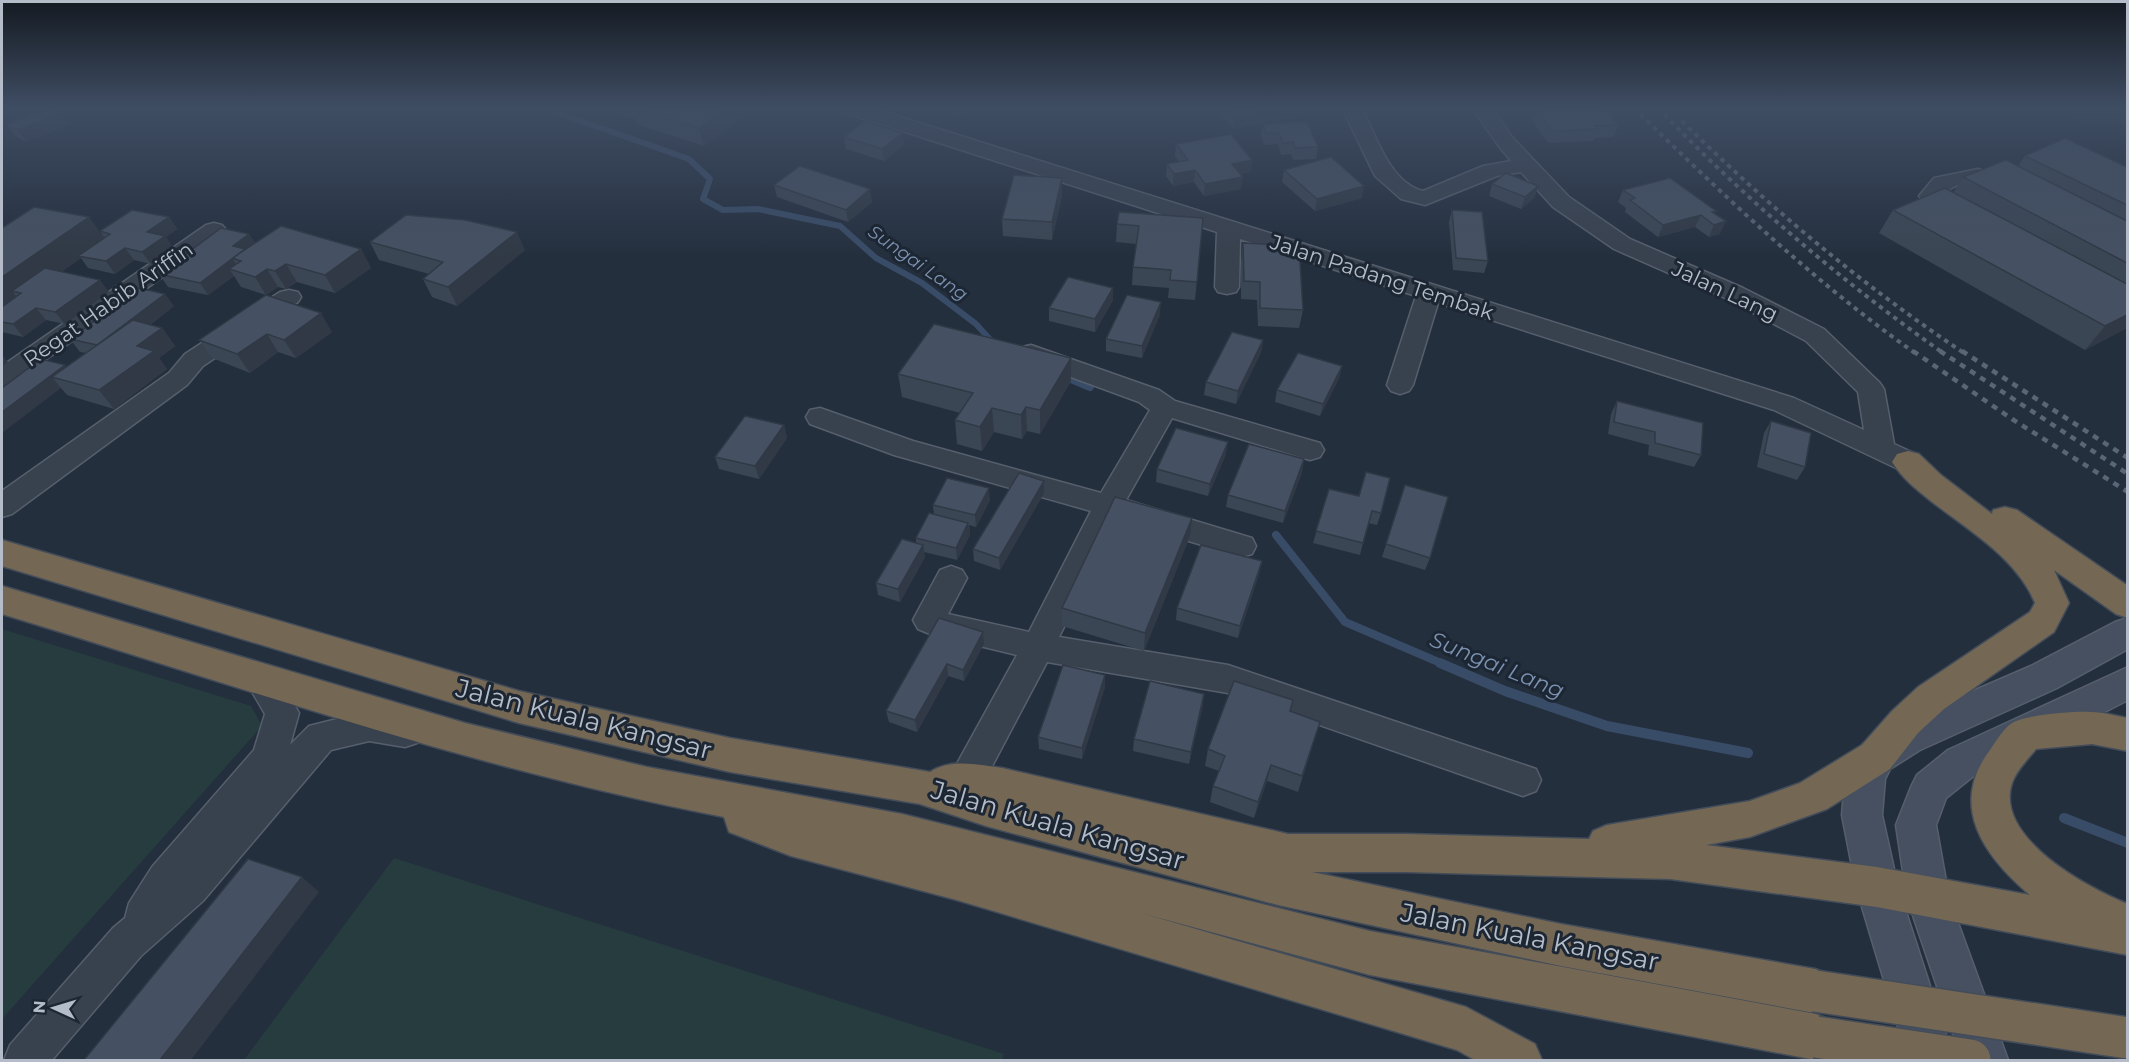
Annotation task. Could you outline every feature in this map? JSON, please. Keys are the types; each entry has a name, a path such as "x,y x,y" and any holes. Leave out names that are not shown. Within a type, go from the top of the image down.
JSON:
{"highway":[{"path":"1894,456 1940,476 1961,489 2127,604"},
{"path":"1538,856 1750,819 1814,796 1875,757 1905,722 1931,698 2042,622 2052,603 2043,581 2023,556 1894,456"},
{"name":"Jalan Kuala Kangsar","path":"2,553 519,707 730,755 920,786 986,808 1278,885 1561,945 1815,991 2127,1038"},
{"name":"Jalan Kuala Kangsar","path":"2,600 465,740 647,785 902,833 1370,953 1816,1037 1970,1060"},
{"path":"2127,735 2092,728 2025,734 1992,782 1989,802 1996,828 2012,849 2041,879 2081,905 2127,925"},
{"path":"920,786 966,780 1288,853 1670,860 1877,887 2127,934"},
{"path":"647,785 791,837 957,880 1466,1030 1519,1060"}],"main road":[{"path":"1930,1060 1877,887 1862,815 1865,779 1875,757 1906,738 2044,677 2127,632"},
{"path":"1985,1060 1928,898 1916,825 1931,787 1962,762 2085,705 2127,682"}],"street":[{"name":"Jalan Padang Tembak","path":"1023,158 1229,228 1784,404 1894,456"},
{"path":"1377,158 1386,176 1409,195 1425,198 1491,171 1527,164"},
{"name":"Jalan Lang","path":"1521,158 1562,202 1622,244 1734,293 1815,335 1871,389 1894,456"},
{"path":"1983,230 1941,207 1930,196 1942,183 1978,176 2016,191"},
{"path":"1227,287 1229,228"},
{"name":"Regat Habib Ariffin","path":"2,378 214,230"},
{"path":"1400,385 1429,292"},
{"path":"2,506 178,379 194,360 289,297"},
{"path":"1026,351 1149,396 1165,407 1310,450"},
{"path":"966,780 1038,647 1108,506 1165,407"},
{"path":"820,417 904,448 1191,529 1241,546"},
{"path":"951,578 929,620 940,625 1038,647 1228,679 1523,780"},
{"path":"128,942 165,880 269,758 282,713 261,678"},
{"path":"25,1060 128,942 189,888 321,737 369,726 401,733 430,729"}],"green space":[{"path":"2,629 251,706 262,726 2,1019"},
{"path":"394,858 1004,1054 1002,1060 244,1060"}],"building":[{"path":"1186,158 1250,158 1252,160 1232,164 1243,177 1205,184 1195,170 1174,174 1167,164 1188,160"},
{"path":"1332,158 1364,186 1317,199 1284,170"},
{"path":"2028,158 2107,158 2127,167 2127,205"},
{"path":"2006,160 2127,221 2127,263 1963,177"},
{"path":"800,166 870,189 846,210 774,185"},
{"path":"1506,173 1538,186 1525,197 1492,184"},
{"path":"1014,175 1062,178 1052,222 1002,219"},
{"path":"1670,178 1716,211 1712,212 1726,221 1714,225 1701,215 1663,225 1630,200 1635,198 1623,190"},
{"path":"1945,188 2127,284 2127,315 2105,326 1893,210"},
{"path":"34,207 89,217 2,277 2,228"},
{"path":"132,210 169,217 147,232 165,236 142,252 125,248 106,261 78,256 110,234 100,231"},
{"path":"1452,210 1482,212 1488,261 1456,258"},
{"path":"1119,212 1203,218 1197,282 1170,280 1171,270 1133,267 1139,226 1117,224"},
{"path":"406,215 465,220 517,232 448,287 423,279 443,262 370,242"},
{"path":"281,226 361,249 325,275 286,264 275,271 267,269 255,277 229,269 241,261 232,258"},
{"path":"221,228 249,234 233,246 245,249 200,283 159,274"},
{"path":"1243,243 1299,246 1303,310 1260,308 1260,282 1244,281"},
{"path":"45,268 100,280 55,312 36,308 13,324 2,322 2,307 21,293 12,291"},
{"path":"1068,277 1113,288 1095,319 1049,308"},
{"path":"139,288 165,294 97,345 70,339"},
{"path":"266,295 321,313 284,340 267,334 237,354 199,340"},
{"path":"1127,295 1161,302 1142,346 1106,339"},
{"path":"133,320 162,328 137,346 154,351 99,390 52,377"},
{"path":"934,324 1071,358 1040,410 1026,407 1021,415 992,408 980,427 955,420 973,393 898,374"},
{"path":"1232,332 1263,340 1238,391 1206,382"},
{"path":"1298,353 1342,366 1323,404 1277,390"},
{"path":"41,359 65,365 2,412 2,388"},
{"path":"1617,401 1703,423 1701,455 1655,443 1655,432 1614,422"},
{"path":"745,416 784,425 755,466 715,457"},
{"path":"1771,421 1811,433 1805,467 1764,454"},
{"path":"1176,428 1228,442 1210,484 1157,469"},
{"path":"1249,444 1304,459 1285,511 1228,495"},
{"path":"1366,472 1390,478 1381,513 1372,511 1363,543 1316,531 1329,489 1359,496"},
{"path":"1019,473 1044,481 999,558 973,549"},
{"path":"947,478 989,488 975,515 933,505"},
{"path":"1405,485 1448,497 1430,558 1386,544"},
{"path":"1115,497 1192,518 1145,633 1062,608"},
{"path":"929,513 968,523 956,548 916,538"},
{"path":"902,539 923,545 898,589 876,583"},
{"path":"1201,545 1262,561 1240,626 1177,608"},
{"path":"939,618 983,632 963,670 947,664 915,720 886,711"},
{"path":"1063,665 1105,675 1082,748 1038,737"},
{"path":"1150,681 1204,694 1191,752 1134,739"},
{"path":"1234,681 1293,700 1290,711 1320,722 1302,776 1271,765 1258,802 1213,786 1225,756 1208,749"},
{"path":"248,859 302,877 160,1060 84,1060"}],"waterway":[{"name":"Sungai Lang","path":"685,158 710,179 703,199 723,210 758,209 840,226 876,258 922,283 976,324 996,346"},
{"name":"Sungai Lang","path":"1062,375 1090,387"},
{"name":"Sungai Lang","path":"1276,535 1345,622 1443,664"},
{"name":"Sungai Lang","path":"1440,663 1505,691 1607,726 1748,753"},
{"name":"Sungai Lang","path":"2064,818 2128,843"}],"railway":[{"path":"1685,158 1805,267 1915,353"},
{"path":"1708,158 1759,206 1830,267 1943,353"},
{"path":"1720,158 1817,244 1889,300 1964,353"},
{"path":"1913,351 2012,419 2128,492"},
{"path":"1962,351 2128,458"},
{"path":"1943,353 2128,474"}]}
